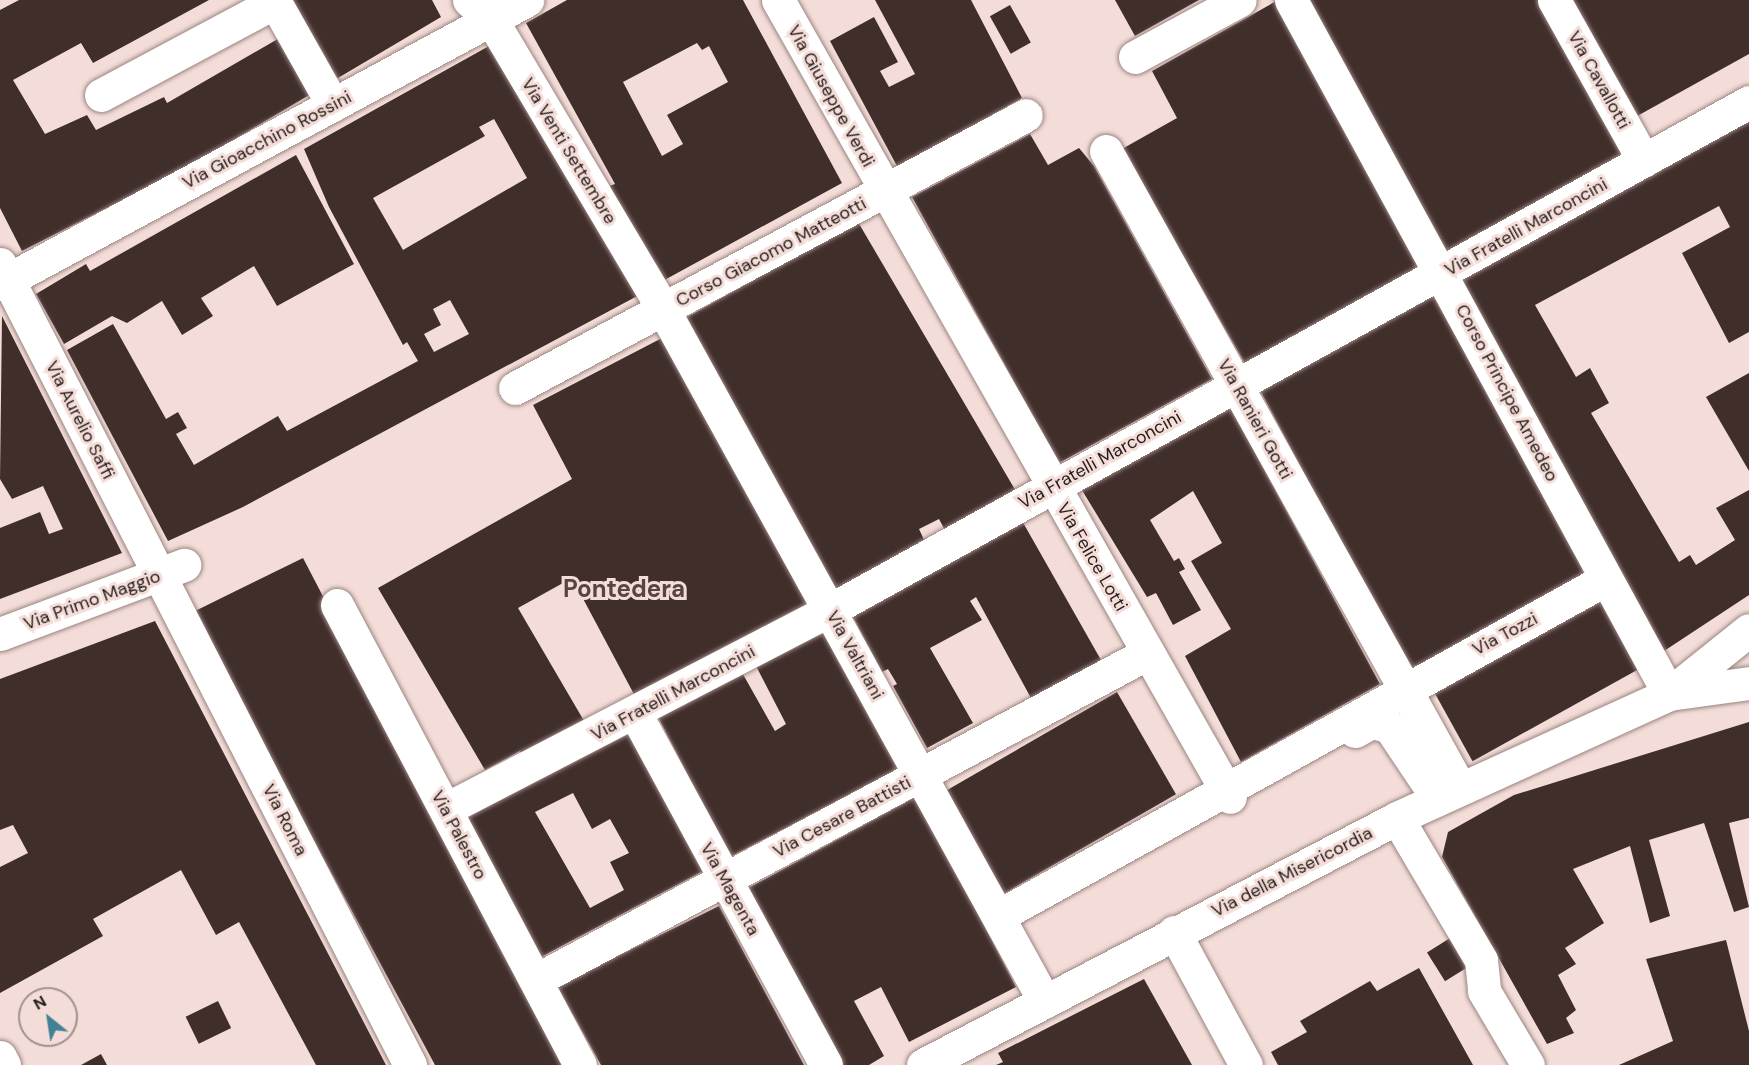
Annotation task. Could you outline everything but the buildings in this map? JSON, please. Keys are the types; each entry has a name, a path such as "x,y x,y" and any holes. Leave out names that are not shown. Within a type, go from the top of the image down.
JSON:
{"street":[{"name":"Via Gioacchino Rossini","path":"3,276 333,105 480,10 527,0"},
{"name":"Via Giuseppe Verdi","path":"778,0 884,191"},
{"path":"1135,57 1240,0"},
{"name":"Corso Principe Amedeo","path":"1291,0 1443,274 1669,694"},
{"name":"Via Cavallotti","path":"1554,0 1644,161"},
{"path":"101,95 275,2 333,105"},
{"name":"Via Venti Settembre","path":"480,10 663,309"},
{"name":"Via Fratelli Marconcini","path":"446,810 830,610 1236,385 1443,274 1749,102"},
{"name":"Corso Giacomo Matteotti","path":"515,388 1026,115"},
{"name":"Via Ranieri Gotti","path":"1106,151 1403,688 1449,793"},
{"name":"Via Felice Lotti","path":"884,191 1051,487 1228,792"},
{"name":"Via Aurelio Saffi","path":"3,276 172,570"},
{"name":"Via Valtriani","path":"663,309 1000,915 1045,1002"},
{"name":"Via Primo Maggio","path":"0,634 172,570"},
{"name":"Via Roma","path":"172,570 410,1065"},
{"name":"Via Tozzi","path":"1000,915 1228,792 1403,688 1606,579"},
{"name":"Via Palestro","path":"337,605 580,1065"},
{"name":"Via della Misericordia","path":"923,1065 1396,818 1669,694 1749,630"},
{"name":"Via Cesare Battisti","path":"536,981 1148,653"},
{"name":"Via della Misericordia","path":"1669,694 1749,683"},
{"name":"Via Magenta","path":"635,713 826,1065"},
{"path":"1355,731 1377,722 1393,730 1449,793"},
{"path":"1396,818 1481,960 1484,992 1528,1065"},
{"path":"1174,932 1246,1065"},
{"path":"0,1057 4,1065"}],"district":[{"name":"Pontedera","path":"624,589"}]}
